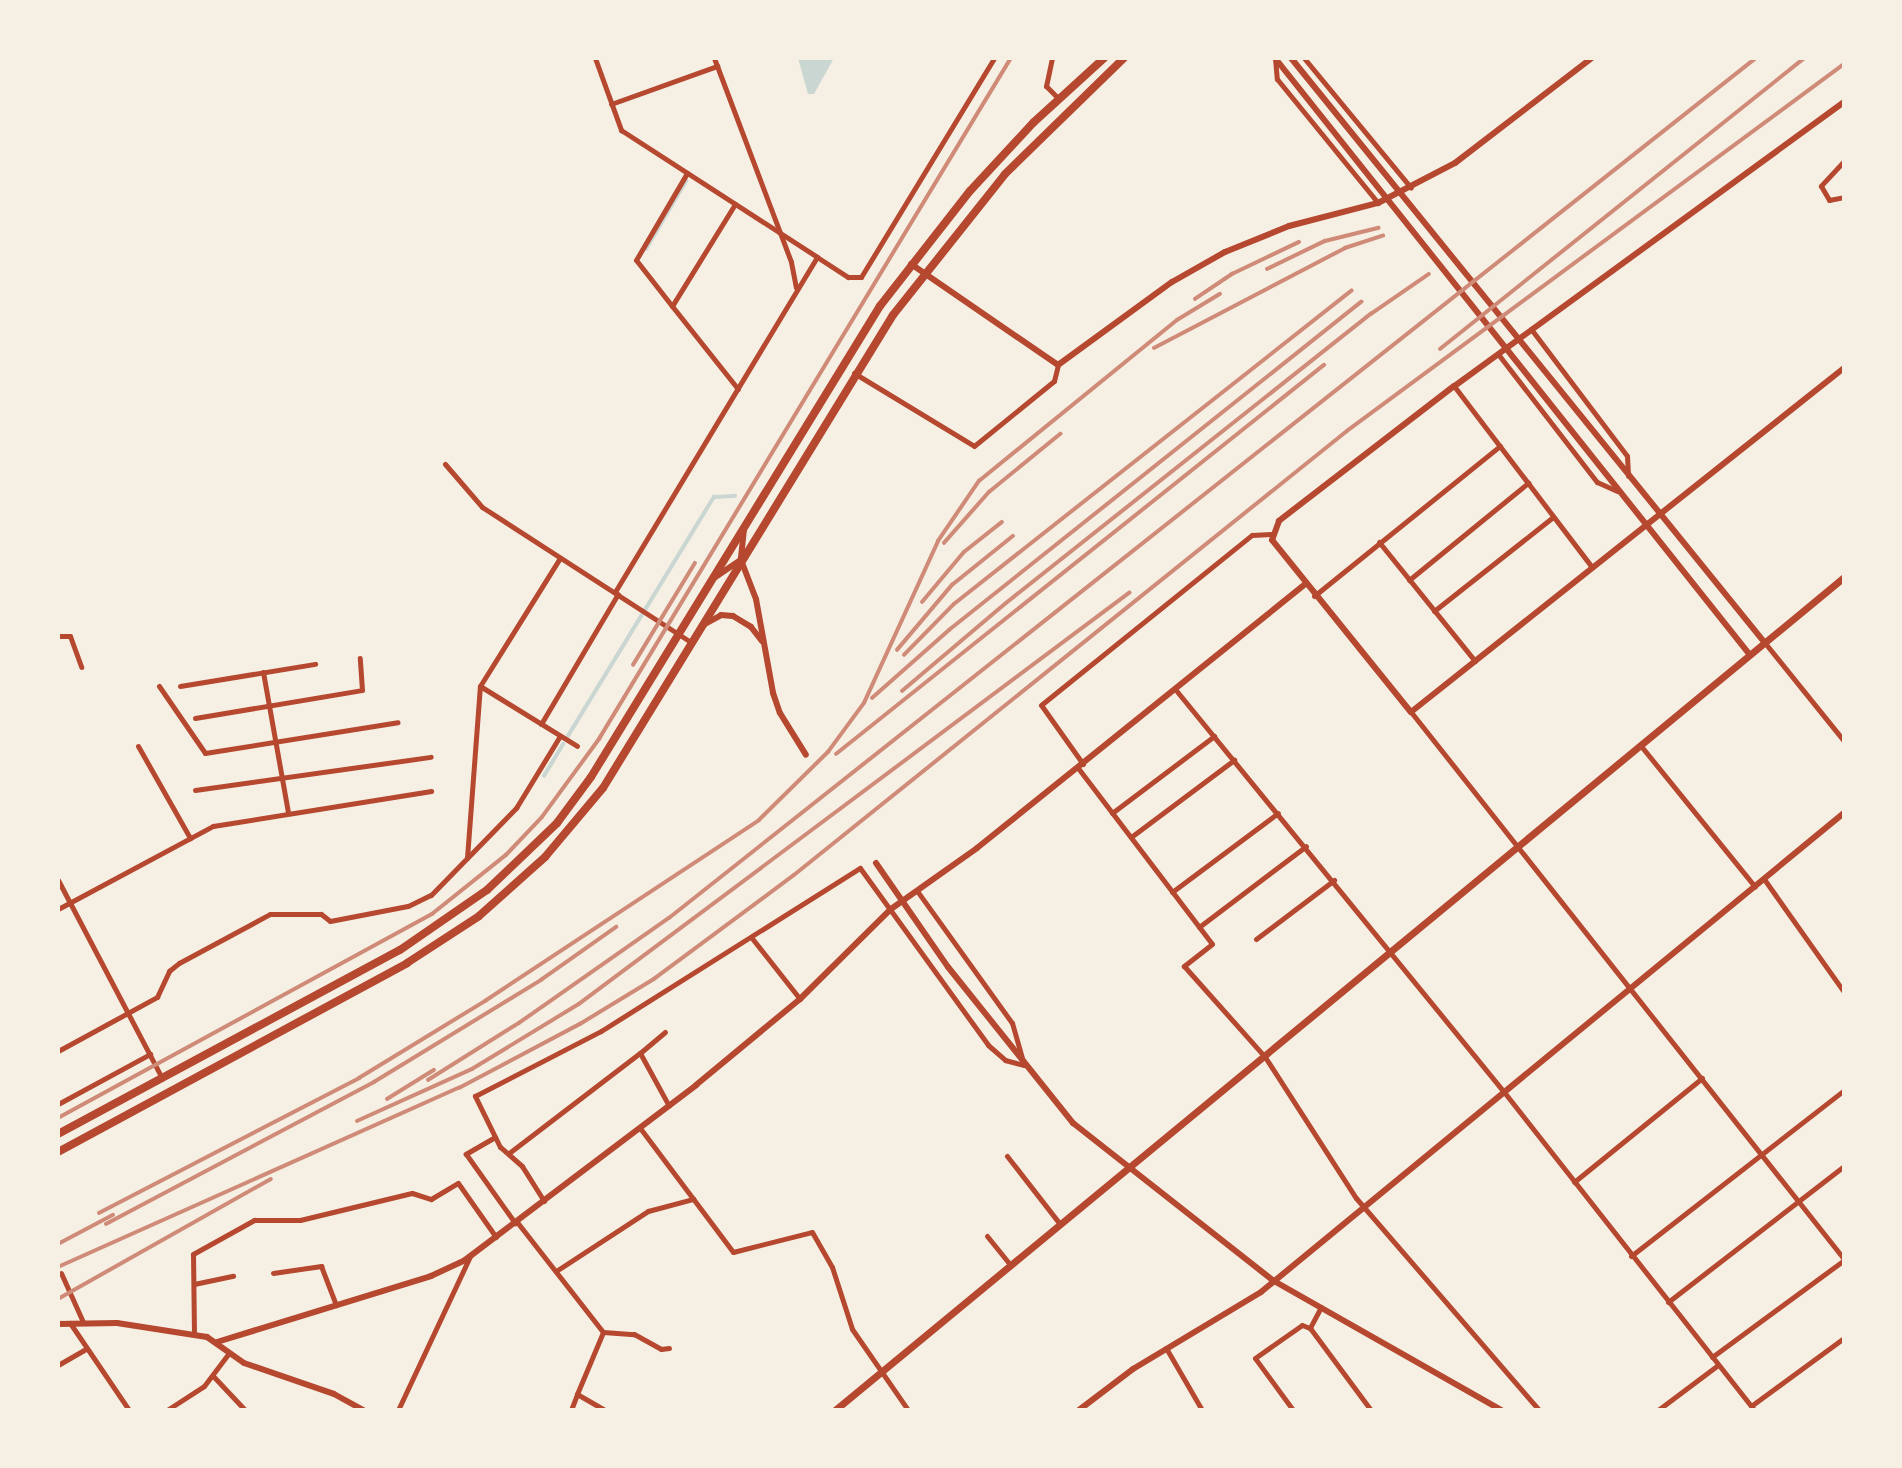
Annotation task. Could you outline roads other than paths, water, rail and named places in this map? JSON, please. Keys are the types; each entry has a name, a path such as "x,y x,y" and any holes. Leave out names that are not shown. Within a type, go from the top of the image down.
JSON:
{"highway":[{"path":"58,1134 400,950 486,890 556,823 579,794 679,634 848,352 911,264 970,191 1059,99 1104,58"},
{"path":"58,1152 407,963 505,895 603,788 854,373 925,274 1005,174 1124,58"}],"main road":[{"path":"835,1410 1844,577"}],"street":[{"path":"595,58 621,130 848,277 861,277 994,58"},
{"path":"714,58 796,275 795,294"},
{"path":"1052,58 1046,86 1059,99"},
{"path":"1275,58 1750,655"},
{"path":"1275,58 1277,79 1378,202"},
{"path":"1291,58 1556,390 1844,741"},
{"path":"1304,58 1411,188"},
{"path":"854,373 974,446 1054,381 1058,365 1172,282 1225,252 1289,226 1378,202 1411,188 1495,135 1592,58"},
{"path":"611,104 717,66"},
{"path":"1271,534 1279,521 1454,386 1844,102"},
{"path":"1844,161 1821,186 1829,200 1844,197"},
{"path":"687,173 636,260 738,389"},
{"path":"672,306 735,204"},
{"path":"541,723 817,257"},
{"path":"911,264 1058,365"},
{"path":"1531,329 1627,456 1629,478"},
{"path":"1499,354 1597,482 1617,491"},
{"path":"1411,712 1844,369"},
{"path":"1454,386 1592,567"},
{"path":"1314,596 1500,446"},
{"path":"445,464 475,501 691,642"},
{"path":"1409,580 1528,483"},
{"path":"1434,611 1553,517"},
{"path":"744,524 741,560 756,599 780,713 806,755"},
{"path":"1271,534 1277,550 1411,712 1844,1260 1712,1357"},
{"path":"1271,534 1252,535 1041,705 1112,813 1212,944 1184,966 1265,1057 1356,1198 1366,1204 1539,1410"},
{"path":"1379,542 1475,662"},
{"path":"467,858 480,687 561,558"},
{"path":"712,578 741,560"},
{"path":"217,1342 431,1276 470,1256 668,1106 800,999 891,909 1080,766 1305,584"},
{"path":"698,630 713,618 733,616 751,627 763,642"},
{"path":"58,636 70,636 80,667"},
{"path":"195,718 362,690 360,658"},
{"path":"180,686 315,664"},
{"path":"263,673 288,813"},
{"path":"159,686 205,753 398,722"},
{"path":"480,687 577,746"},
{"path":"1175,689 1334,880 1753,1408 1844,1338"},
{"path":"58,1051 157,997 169,971 179,963 270,914 321,914 330,921 408,906 431,895 516,808 560,736"},
{"path":"1112,813 1214,736"},
{"path":"138,746 190,838"},
{"path":"1641,746 1755,887"},
{"path":"195,790 431,757"},
{"path":"1130,837 1234,760"},
{"path":"58,909 190,838 228,821 431,791"},
{"path":"1172,892 1278,813"},
{"path":"1079,1410 1166,1349 1274,1281 1844,813"},
{"path":"1199,927 1306,846"},
{"path":"876,863 1024,1065 1061,1111 1128,1169 1274,1281 1502,1410"},
{"path":"544,1201 495,1137 475,1096 601,1031 860,868 988,1045 1005,1060 1024,1065"},
{"path":"1764,879 1844,992"},
{"path":"58,880 162,1077"},
{"path":"1256,939 1334,880"},
{"path":"918,891 1012,1023 1024,1065"},
{"path":"751,937 800,999"},
{"path":"509,1153 665,1032"},
{"path":"640,1053 668,1106"},
{"path":"58,1104 149,1054"},
{"path":"1573,1182 1702,1078"},
{"path":"1631,1256 1844,1090"},
{"path":"640,1128 737,1254 812,1232 832,1267 852,1329 908,1410"},
{"path":"495,1137 466,1154 516,1223 603,1332 634,1334 661,1349 669,1349"},
{"path":"1007,1156 1060,1224"},
{"path":"1668,1301 1844,1166"},
{"path":"194,1334 193,1254 254,1220 300,1220 412,1193 431,1199 455,1183 496,1237"},
{"path":"556,1271 648,1210 693,1199"},
{"path":"987,1236 1010,1264"},
{"path":"398,1410 470,1256"},
{"path":"273,1273 321,1266 336,1305"},
{"path":"61,1273 83,1322"},
{"path":"194,1284 233,1276"},
{"path":"1310,1328 1321,1307"},
{"path":"58,1324 83,1322 194,1334 217,1342 229,1353 363,1410"},
{"path":"70,1323 129,1410"},
{"path":"1293,1410 1255,1358 1302,1325 1310,1328 1371,1410"},
{"path":"571,1410 603,1332"},
{"path":"58,1365 86,1349"},
{"path":"1166,1349 1202,1410"},
{"path":"166,1410 214,1377 229,1353"},
{"path":"1658,1410 1718,1365"},
{"path":"214,1377 245,1410"},
{"path":"577,1394 605,1410"}],"waterway":[{"path":"646,249 686,181"},
{"path":"568,736 714,497 735,496"},
{"path":"544,776 563,744"}],"railway":[{"path":"58,1118 432,914 506,855 542,817 599,739 1011,58"},
{"path":"428,1080 519,1023 669,918 1756,58"},
{"path":"1440,349 1804,58"},
{"path":"58,1267 459,1088 580,1024 654,979 794,875 1347,431 1844,64"},
{"path":"1267,269 1325,241 1378,228"},
{"path":"1154,348 1345,248 1383,236"},
{"path":"1195,299 1232,274 1299,242"},
{"path":"902,691 1006,603 1371,314 1429,274"},
{"path":"904,655 954,604 1351,291"},
{"path":"99,1213 359,1078 485,1001 759,820 828,752 864,703 938,541 979,481 1177,320 1220,294"},
{"path":"872,698 949,630 1361,302"},
{"path":"836,754 1324,365"},
{"path":"944,543 989,492 1060,434"},
{"path":"922,602 964,552 1002,522"},
{"path":"897,650 952,585 1013,536"},
{"path":"633,665 695,563"},
{"path":"357,1121 472,1069 579,1004 1129,593"},
{"path":"106,1224 374,1082 541,980 616,927"},
{"path":"387,1099 434,1070"},
{"path":"58,1299 271,1179"},
{"path":"58,1244 113,1215"}]}
